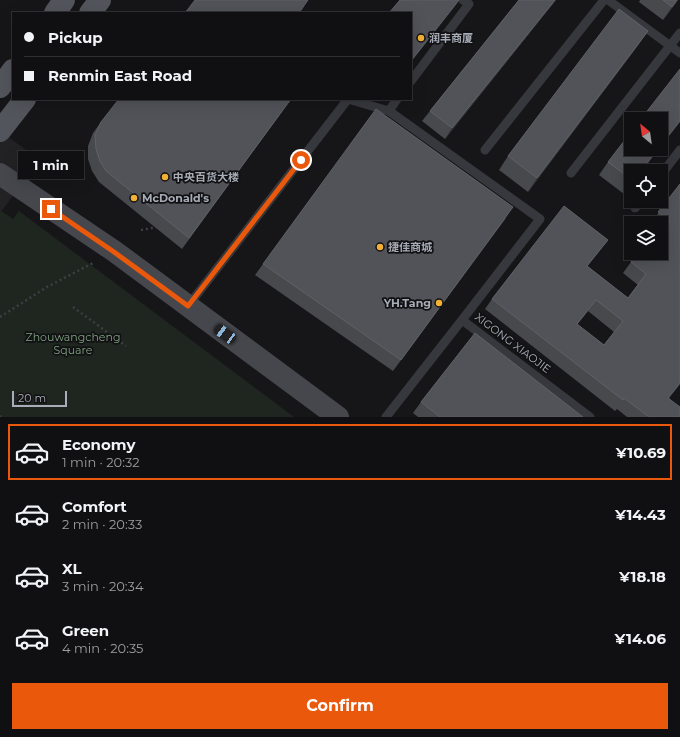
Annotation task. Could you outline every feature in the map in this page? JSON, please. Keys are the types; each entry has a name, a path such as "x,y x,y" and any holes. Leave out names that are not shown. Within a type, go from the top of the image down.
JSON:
{"main road":[{"path":"56,12 64,0"},
{"path":"91,12 100,0"},
{"path":"0,87 12,71"},
{"path":"0,131 24,100"},
{"path":"0,174 114,252 338,417"}],"lane":[{"path":"412,80 469,4 463,0"},
{"path":"485,150 604,0"},
{"path":"608,0 680,53"},
{"path":"571,173 680,33"},
{"path":"188,306 347,100"},
{"path":"352,100 389,110 540,219 462,320"},
{"path":"389,110 396,100"},
{"path":"668,166 680,150"},
{"name":"XIGONG XIAOJIE","path":"386,417 462,320 590,417"}],"path":[{"path":"141,230 157,227 162,230"},
{"path":"0,317 47,287 114,252"},
{"path":"73,307 126,346"}],"shaded area":[{"path":"0,131 40,160 0,213"}],"green space":[{"name":"Zhouwangcheng Square","path":"0,210 13,219 19,211 294,417 0,417"}],"building":[{"path":"195,0 308,0 300,12 186,12"},
{"name":"润丰商厦","path":"400,0 459,0 412,60 412,12 390,12"},
{"path":"519,0 555,0 452,128 430,111"},
{"path":"663,0 677,0 672,7"},
{"path":"619,9 648,31 537,178 508,156"},
{"path":"680,69 680,121 668,136 668,112 646,112"},
{"name":"中央百货大楼","path":"118,100 290,100 189,238 106,171 100,161 96,149 95,135 101,122"},
{"name":"捷佳商城","path":"376,109 513,207 401,360 263,264"},
{"path":"624,141 624,156 653,156 646,164 624,164 624,174 608,162"},
{"path":"680,184 680,383 668,398 680,407 680,417 649,417 624,398 623,400 492,299 564,206 608,240 587,266 628,298 646,274 631,262 633,260 668,260 668,223 670,221 668,220 668,216 663,216 658,212 661,208 668,208 668,199","holes":["596,300 623,321 604,345 577,324"]},
{"path":"475,333 583,417 440,417 421,402"}],"place":[{"name":"润丰商厦","path":"421,38"},
{"name":"中央百货大楼","path":"165,177"},
{"name":"McDonald's","path":"134,198"},
{"name":"捷佳商城","path":"380,247"},
{"name":"YH.Tang","path":"439,303"}],"route":[{"path":"51,209 114,252 188,306 301,160"}]}
